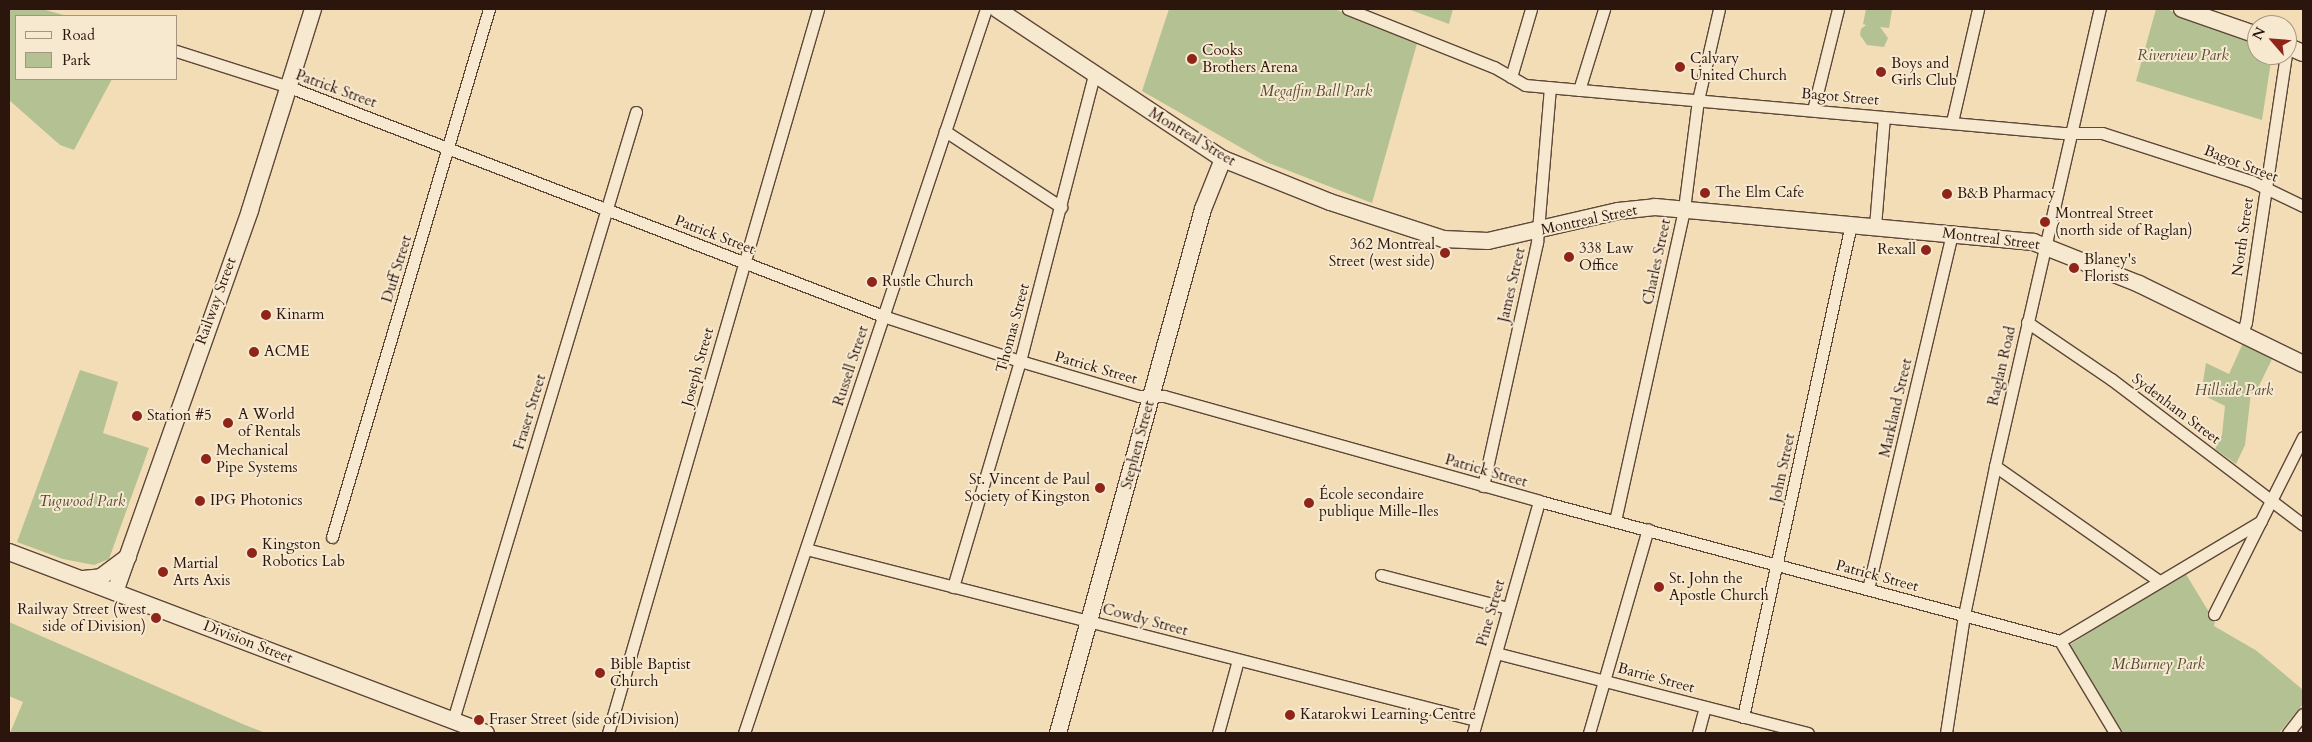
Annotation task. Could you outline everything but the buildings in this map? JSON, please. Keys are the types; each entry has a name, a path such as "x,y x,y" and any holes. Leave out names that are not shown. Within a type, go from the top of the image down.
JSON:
{"main road":[{"name":"Railway Street","path":"115,592 289,87 314,9"},
{"name":"Montreal Street","path":"996,9 1223,159 1330,202 1444,239 1488,241 1618,211 1684,209 1952,233 2045,245 2139,284 2303,364"},
{"path":"2182,9 2247,32"},
{"name":"Stephen Street","path":"1058,733 1203,209 1223,159"},
{"name":"Division Street","path":"9,552 486,733"},
{"path":"82,579 101,577 128,557"}],"street":[{"name":"Duff Street","path":"332,537 450,148 489,9"},
{"name":"Joseph Street","path":"608,733 818,9"},
{"name":"Russell Street","path":"744,733 986,9"},
{"name":"Bagot Street","path":"1348,9 1494,67 1525,85 1884,117 2071,131 2121,138 2265,188 2303,206"},
{"path":"1511,77 1531,9"},
{"path":"1579,90 1604,9"},
{"name":"Charles Street","path":"1615,521 1684,209 1698,100 1719,9"},
{"path":"1813,110 1838,9"},
{"path":"1952,122 1978,9"},
{"name":"Raglan Road","path":"1946,733 1964,615 1995,466 2100,9"},
{"name":"Patrick Street","path":"178,52 289,87 883,316 1020,361 1139,396 1164,396 1483,486 2060,641"},
{"name":"North Street","path":"2242,334 2246,322 2284,65"},
{"name":"Thomas Street","path":"953,587 1020,361 1094,75"},
{"name":"James Street","path":"1483,486 1539,230 1550,88"},
{"name":"Fraser Street","path":"453,720 636,112"},
{"path":"1875,226 1884,117"},
{"path":"946,131 1061,207"},
{"name":"John Street","path":"1743,717 1778,565 1851,224"},
{"name":"Markland Street","path":"1868,589 1952,233"},
{"name":"Sydenham Street","path":"2027,322 2111,379 2303,525"},
{"path":"2214,614 2303,437"},
{"path":"1995,466 2158,580"},
{"name":"Pine Street","path":"1473,733 1538,501"},
{"path":"2115,733 2060,641 2158,580 2261,521"},
{"path":"1589,733 1648,530"},
{"name":"Cowdy Street","path":"806,550 1476,720"},
{"path":"1381,575 1508,608"},
{"name":"Barrie Street","path":"1496,653 1808,733"},
{"path":"1218,733 1238,660"},
{"path":"1698,733 1705,707"},
{"path":"2288,733 2303,714"}],"green space":[{"path":"9,9 42,9 63,15 15,15 15,80 111,80 74,150 60,145 9,100"},
{"name":"Megaffin Ball Park","path":"1169,9 1334,9 1418,40 1372,203 1266,162 1142,91"},
{"path":"1408,9 1453,9 1449,24"},
{"path":"1866,9 1892,10 1889,28 1880,27 1888,38 1884,47 1867,45 1860,35 1861,29 1866,25 1863,24"},
{"name":"Riverview Park","path":"2156,9 2166,9 2247,41 2247,65 2270,65 2262,120 2136,81"},
{"name":"Hillside Park","path":"2243,343 2273,357 2255,394 2251,393 2245,445 2236,464 2215,449 2222,435 2225,406 2201,394 2206,363 2229,374"},
{"name":"Tugwood Park","path":"80,370 118,382 103,433 149,448 109,559 94,565 63,559 17,542"},
{"name":"McBurney Park","path":"2184,571 2215,622 2214,626 2257,651 2303,690 2303,704 2279,733 2119,733 2068,646"},
{"path":"9,622 266,733 10,733 23,702 9,696"}],"place":[{"name":"Cooks Brothers Arena","path":"1192,59"},
{"name":"Calvary United Church","path":"1680,67"},
{"name":"Boys and Girls Club","path":"1881,72"},
{"name":"The Elm Cafe","path":"1705,193"},
{"name":"B&B Pharmacy","path":"1947,194"},
{"name":"Montreal Street (north side of Raglan)","path":"2045,222"},
{"name":"Rexall","path":"1926,250"},
{"name":"362 Montreal Street (west side)","path":"1445,253"},
{"name":"338 Law Office","path":"1569,257"},
{"name":"Blaney's Florists","path":"2074,268"},
{"name":"Rustle Church","path":"872,282"},
{"name":"Kinarm","path":"266,315"},
{"name":"ACME","path":"254,352"},
{"name":"Station #5","path":"137,416"},
{"name":"A World of Rentals","path":"228,423"},
{"name":"Mechanical Pipe Systems","path":"206,459"},
{"name":"St. Vincent de Paul Society of Kingston","path":"1100,488"},
{"name":"IPG Photonics","path":"200,501"},
{"name":"École secondaire publique Mille-Iles","path":"1309,503"},
{"name":"Kingston Robotics Lab","path":"252,553"},
{"name":"Martial Arts Axis","path":"163,572"},
{"name":"St. John the Apostle Church","path":"1659,587"},
{"name":"Railway Street (west side of Division)","path":"156,618"},
{"name":"Bible Baptist Church","path":"600,673"},
{"name":"Katarokwi Learning Centre","path":"1290,715"},
{"name":"Fraser Street (side of Division)","path":"479,720"}]}
